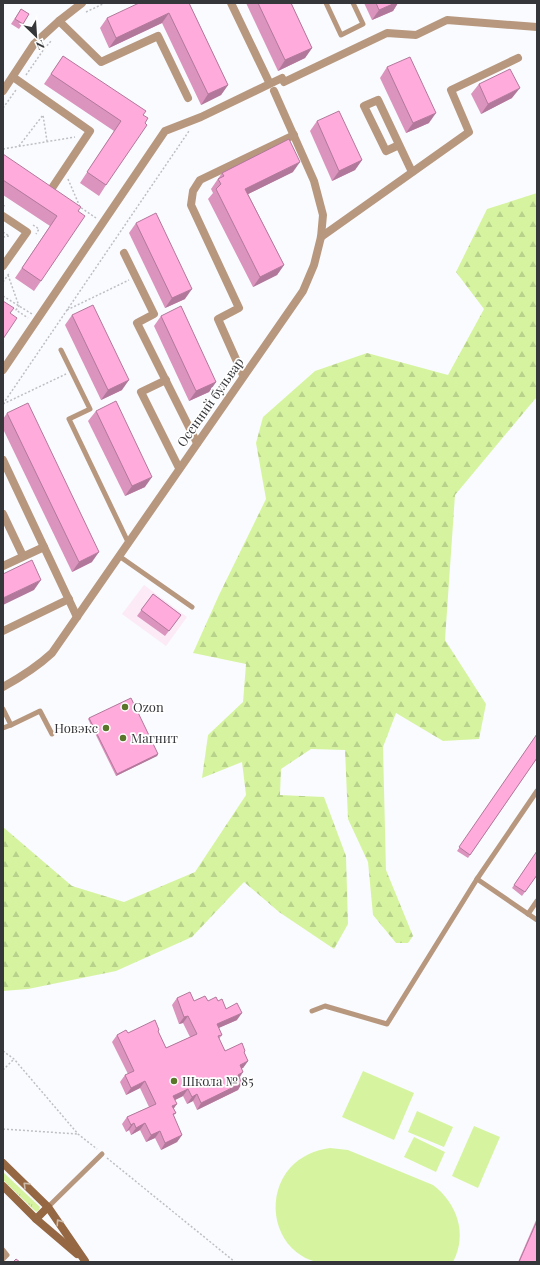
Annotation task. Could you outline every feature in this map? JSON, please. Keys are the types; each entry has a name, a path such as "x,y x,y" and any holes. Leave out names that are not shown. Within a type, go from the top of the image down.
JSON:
{"main road":[{"path":"3,1162 48,1207 86,1262"},
{"path":"3,1186 36,1219 86,1262"},
{"path":"36,1219 48,1207"}],"street":[{"path":"3,91 34,44 59,21 82,3"},
{"path":"231,3 269,82"},
{"path":"3,370 165,131 201,117 282,78 284,82 387,33 416,35 447,20 537,27"},
{"path":"59,21 101,62 158,36 188,98"},
{"path":"322,238 469,132 451,90 518,58"},
{"path":"13,77 90,131 52,188"},
{"name":"Осенний бульвар","path":"3,687 42,663 52,653 303,291 314,265 322,238 323,215 314,181 274,91"},
{"path":"400,145 386,152 364,106 378,100 400,145 412,172"},
{"path":"244,375 218,319 239,308 191,205 193,190 200,180 294,135"},
{"path":"3,216 27,232 3,266"},
{"path":"124,253 154,314 138,323 197,443"},
{"path":"166,380 142,392 179,468"},
{"path":"3,460 77,617"},
{"path":"3,514 23,556"},
{"path":"3,566 44,547"},
{"path":"3,631 69,599"}],"lane":[{"path":"326,3 341,35 363,24 353,3"},
{"path":"61,350 90,409 69,419 128,542"},
{"path":"118,556 192,607"},
{"path":"3,709 11,725"},
{"path":"3,728 40,711 52,734"},
{"path":"312,1011 325,1006 387,1024 477,879 537,791"},
{"path":"477,879 537,920"},
{"path":"528,914 537,901"},
{"path":"48,1207 102,1154"},
{"path":"3,1250 7,1255 3,1259"}],"path":[{"path":"19,146 43,115 47,141"},
{"path":"3,404 193,125"},
{"path":"3,148 75,137"},
{"path":"64,170 80,207 102,223"},
{"path":"3,232 9,236 3,237"},
{"path":"8,275 19,306 16,310 37,320"},
{"path":"66,310 136,277"},
{"path":"3,296 37,320"},
{"path":"3,404 72,372"},
{"path":"3,1051 14,1059 78,1134 234,1262"},
{"path":"3,1070 14,1059"},
{"path":"3,1129 78,1134"}],"shaded area":[{"path":"144,585 187,617 166,646 122,614"}],"green space":[{"path":"537,193 537,398 455,495 445,640 486,704 479,739 443,741 396,713 383,747 386,870 413,936 408,943 396,943 373,915 368,862 348,819 345,750 311,749 281,769 280,795 324,797 346,856 348,924 334,949 279,912 244,882 192,937 116,971 28,989 3,991 3,827 72,886 124,902 195,872 246,795 242,762 202,778 208,735 243,702 246,664 193,653 219,595 266,499 256,443 263,417 315,371 367,353 448,375 484,309 456,272 487,209"},
{"path":"363,1071 414,1093 394,1140 342,1117"},
{"path":"417,1111 453,1127 444,1147 408,1132"},
{"path":"474,1126 500,1137 478,1188 452,1176"},
{"path":"414,1137 445,1152 436,1172 404,1157"},
{"path":"330,1148 348,1150 433,1185 441,1192 454,1210 460,1230 460,1241 453,1262 316,1262 304,1257 292,1248 284,1238 276,1215 278,1190 290,1168 299,1160 319,1150"},
{"path":"3,1172 40,1207 39,1210 36,1212 3,1180"}],"building":[{"path":"139,3 189,3 228,85 208,94 169,13 116,38 107,18"},
{"path":"258,3 291,3 312,48 285,60"},
{"path":"376,3 395,3 379,10"},
{"path":"21,9 29,14 23,24 15,19"},
{"path":"63,56 146,111 143,115 148,118 145,123 147,125 106,185 87,172 121,121 51,74"},
{"path":"410,57 436,113 413,123 387,67"},
{"path":"510,69 520,88 488,104 479,84"},
{"path":"339,111 362,160 339,171 317,121"},
{"path":"289,139 300,162 245,189 284,265 260,277 216,189 221,184 218,179 224,176 222,173"},
{"path":"3,154 81,207 78,211 85,216 41,281 22,268 57,216 3,180"},
{"path":"156,213 192,289 172,298 136,223"},
{"path":"3,301 14,308 10,313 17,318 3,339"},
{"path":"93,305 129,380 108,390 72,315"},
{"path":"181,306 216,382 196,391 161,316"},
{"path":"116,401 152,477 132,486 96,411"},
{"path":"28,403 99,552 79,562 7,413"},
{"path":"32,560 41,580 3,598 3,574"},
{"path":"153,594 181,615 169,631 141,610"},
{"name":"Магнит","path":"131,698 158,754 117,774 89,718"},
{"path":"537,734 537,758 470,855 459,847"},
{"path":"537,851 537,875 525,892 514,885"},
{"path":"190,992 194,1001 205,996 208,1001 216,997 218,1001 222,999 226,1009 237,1003 242,1013 217,1024 222,1035 218,1036 225,1051 242,1043 248,1061 240,1065 243,1072 238,1075 242,1083 201,1103 197,1094 192,1097 188,1089 173,1096 177,1104 172,1106 176,1113 173,1114 182,1135 165,1143 160,1131 151,1135 145,1123 136,1128 134,1123 131,1125 127,1117 156,1104 145,1081 131,1088 125,1075 134,1071 117,1035 126,1030 128,1033 155,1020 159,1030 158,1031 166,1048 197,1034 188,1016 184,1017 177,998"},
{"path":"537,1221 537,1262 519,1262"},
{"path":"16,1259 20,1262 13,1262"}],"place":[{"name":"Ozon","path":"125,707"},
{"name":"Новэкс","path":"106,728"},
{"name":"Магнит","path":"123,738"},
{"name":"Школа № 85","path":"174,1081"}]}
